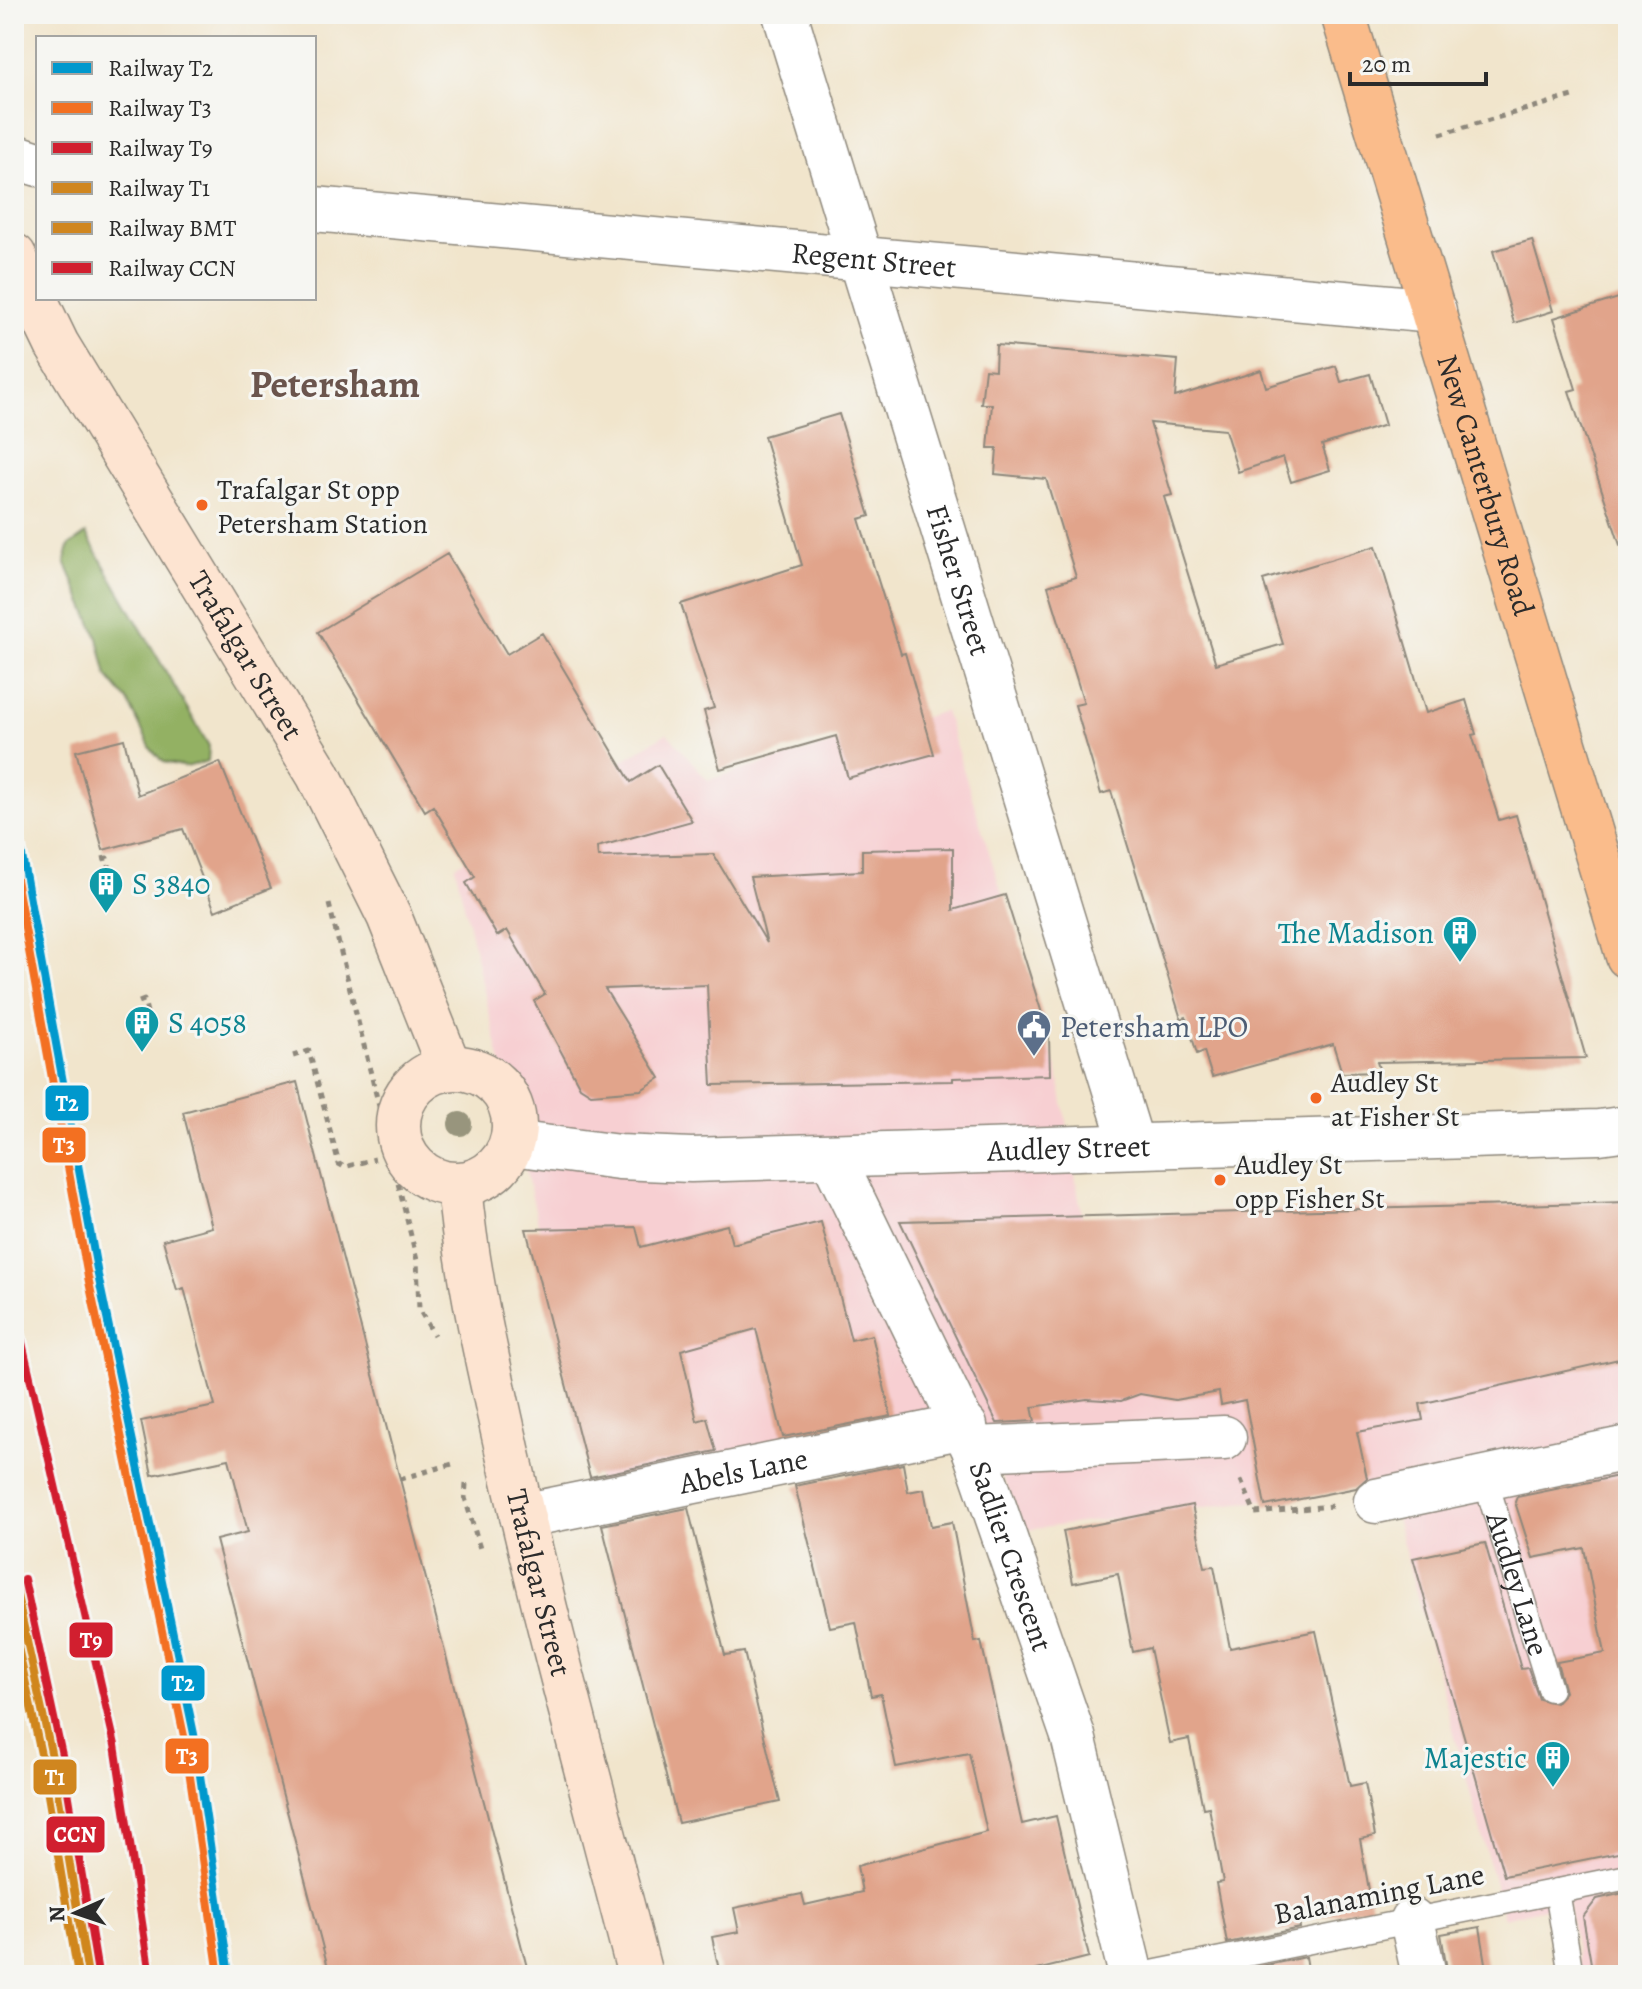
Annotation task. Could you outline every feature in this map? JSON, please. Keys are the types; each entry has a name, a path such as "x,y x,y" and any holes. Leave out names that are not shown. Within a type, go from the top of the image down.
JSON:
{"highway":[{"name":"New Canterbury Road","path":"1343,14 1628,956"}],"street":[{"name":"Fisher Street","path":"785,14 1132,1145"},
{"path":"14,156 36,163"},
{"name":"Regent Street","path":"316,209 1434,311"},
{"name":"Trafalgar Street","path":"23,254 36,287"},
{"name":"Trafalgar Street","path":"41,300 64,358 318,774 389,916 449,1067"},
{"path":"449,1067 481,1073 500,1088 513,1110 512,1143 504,1160 476,1181 459,1185 425,1176 411,1164 397,1131 399,1113 411,1089 431,1073 449,1067"},
{"name":"Audley Street","path":"512,1143 619,1157 691,1160 1599,1132 1628,1128"},
{"name":"Sadlier Crescent","path":"832,1157 969,1438 1073,1736 1131,1975"},
{"name":"Trafalgar Street","path":"459,1185 464,1245 522,1516 640,1975"},
{"name":"Abels Lane","path":"522,1516 969,1438 1224,1438"},
{"name":"Audley Lane","path":"1376,1501 1628,1448"},
{"path":"1412,1920 1424,1975"}],"lane":[{"name":"Audley Lane","path":"1485,1479 1550,1689"},
{"name":"Balanaming Lane","path":"1142,1975 1628,1877"},
{"path":"1557,1891 1571,1975"}],"path":[{"path":"1440,134 1573,96"},
{"path":"102,859 107,858 114,883"},
{"path":"327,895 417,1260 419,1309"},
{"path":"139,1002 144,1000 150,1025"},
{"path":"293,1056 309,1051 339,1164 344,1167 375,1159"},
{"path":"1224,1438 1255,1513 1376,1501"},
{"path":"400,1479 456,1463"}],"shaded area":[{"path":"945,711 1058,1073 1082,1216 1628,1201 1628,1975 1580,1975 1568,1902 1504,1918 1387,1484 1026,1530 969,1402 600,1489 455,866 667,733 708,780"}],"green space":[{"path":"86,534 209,746 208,761 186,767 164,762 151,749 128,701 107,676 98,638 65,562 69,546"}],"building":[{"path":"1532,240 1553,311 1514,323 1493,251"},
{"path":"1628,295 1628,544 1620,545 1569,391 1576,389 1554,318"},
{"path":"996,345 1178,360 1175,397 1261,370 1266,387 1336,366 1341,382 1370,374 1385,425 1322,445 1330,470 1291,482 1283,457 1238,472 1225,430 1150,423 1172,495 1164,497 1216,664 1283,644 1263,580 1376,546 1426,713 1466,700 1476,734 1472,735 1499,820 1516,815 1586,1058 1377,1062 1380,1072 1342,1073 1333,1044 1212,1077 1204,1051 1197,1054 1186,1017 1181,1019 1111,791 1101,794 1075,705 1084,703 1048,586 1076,577 1046,479 995,474 997,448 988,448 992,404 981,404 985,369 995,370"},
{"path":"839,414 870,516 859,519 901,654 905,653 934,754 848,778 836,736 720,769 704,711 714,708 681,604 802,565 764,436"},
{"path":"447,554 507,654 542,633 631,782 658,765 692,821 597,847 598,857 713,854 767,943 750,877 862,871 862,850 953,848 953,910 1005,895 1049,1036 1050,1075 953,1078 953,1081 712,1085 707,985 605,989 660,1078 641,1090 591,1094 580,1087 534,1001 545,994 507,930 497,936 466,883 475,877 433,806 425,811 318,632"},
{"path":"124,739 138,795 220,762 271,888 215,911 183,829 103,850 76,751"},
{"path":"297,1082 529,1975 330,1975 216,1540 248,1532 229,1459 152,1475 141,1421 215,1406 184,1288 177,1290 163,1240 212,1227 183,1112"},
{"path":"1628,1202 1628,1357 1420,1404 1423,1420 1357,1432 1367,1478 1356,1488 1265,1506 1245,1400 1221,1405 1219,1392 1175,1400 1140,1394 1121,1401 1087,1399 1032,1407 1035,1421 997,1423 900,1221"},
{"path":"821,1222 851,1340 872,1335 891,1416 783,1437 756,1329 681,1350 697,1421 707,1418 716,1451 590,1477 526,1229 636,1227 641,1247 727,1225 732,1244"},
{"path":"903,1464 908,1492 924,1489 931,1526 952,1522 975,1642 981,1641 1022,1824 1056,1816 1089,1957 1017,1975 720,1975 712,1937 739,1932 734,1908 802,1894 805,1905 862,1892 857,1866 987,1832 969,1753 896,1767 881,1694 871,1696 856,1622 830,1627 795,1486"},
{"path":"1628,1474 1628,1851 1504,1876 1413,1558 1485,1543 1521,1669 1528,1668 1539,1699 1555,1703 1565,1692 1557,1662 1605,1653 1584,1548 1533,1558 1515,1502 1517,1497"},
{"path":"1192,1505 1205,1567 1214,1566 1230,1648 1316,1631 1350,1786 1365,1783 1375,1836 1360,1839 1372,1907 1299,1920 1300,1928 1227,1943 1216,1883 1223,1882 1209,1807 1203,1808 1189,1739 1170,1743 1150,1648 1133,1652 1118,1574 1073,1583 1063,1531"},
{"path":"688,1508 725,1655 744,1652 780,1802 678,1823 602,1525"},
{"path":"1628,1892 1628,1975 1593,1975 1583,1917 1597,1899"},
{"path":"1480,1927 1488,1975 1448,1975 1441,1934"},
{"path":"1306,1957 1309,1975 1233,1975 1232,1972"}],"rail line":[{"name":"T2","path":"14,812 98,1275 194,1734 229,1975"},
{"name":"T3","path":"14,868 88,1277 184,1736 219,1975"},
{"name":"T9","path":"14,1308 115,1745 150,1975"},
{"name":"CCN","path":"24,1579 62,1755 98,1973"},
{"name":"T1","path":"14,1581 52,1757 88,1975"},
{"name":"BMT","path":"14,1628 42,1759 78,1975"}],"place":[{"name":"Trafalgar St opp Petersham Station","path":"202,505"},
{"name":"S 3840","path":"106,915"},
{"name":"The Madison","path":"1460,964"},
{"name":"S 4058","path":"142,1054"},
{"name":"Petersham LPO","path":"1034,1058"},
{"name":"Audley St at Fisher St","path":"1316,1098"},
{"name":"Audley St opp Fisher St","path":"1220,1180"},
{"name":"Majestic","path":"1553,1789"}],"district":[{"name":"Petersham","path":"335,384"}]}
